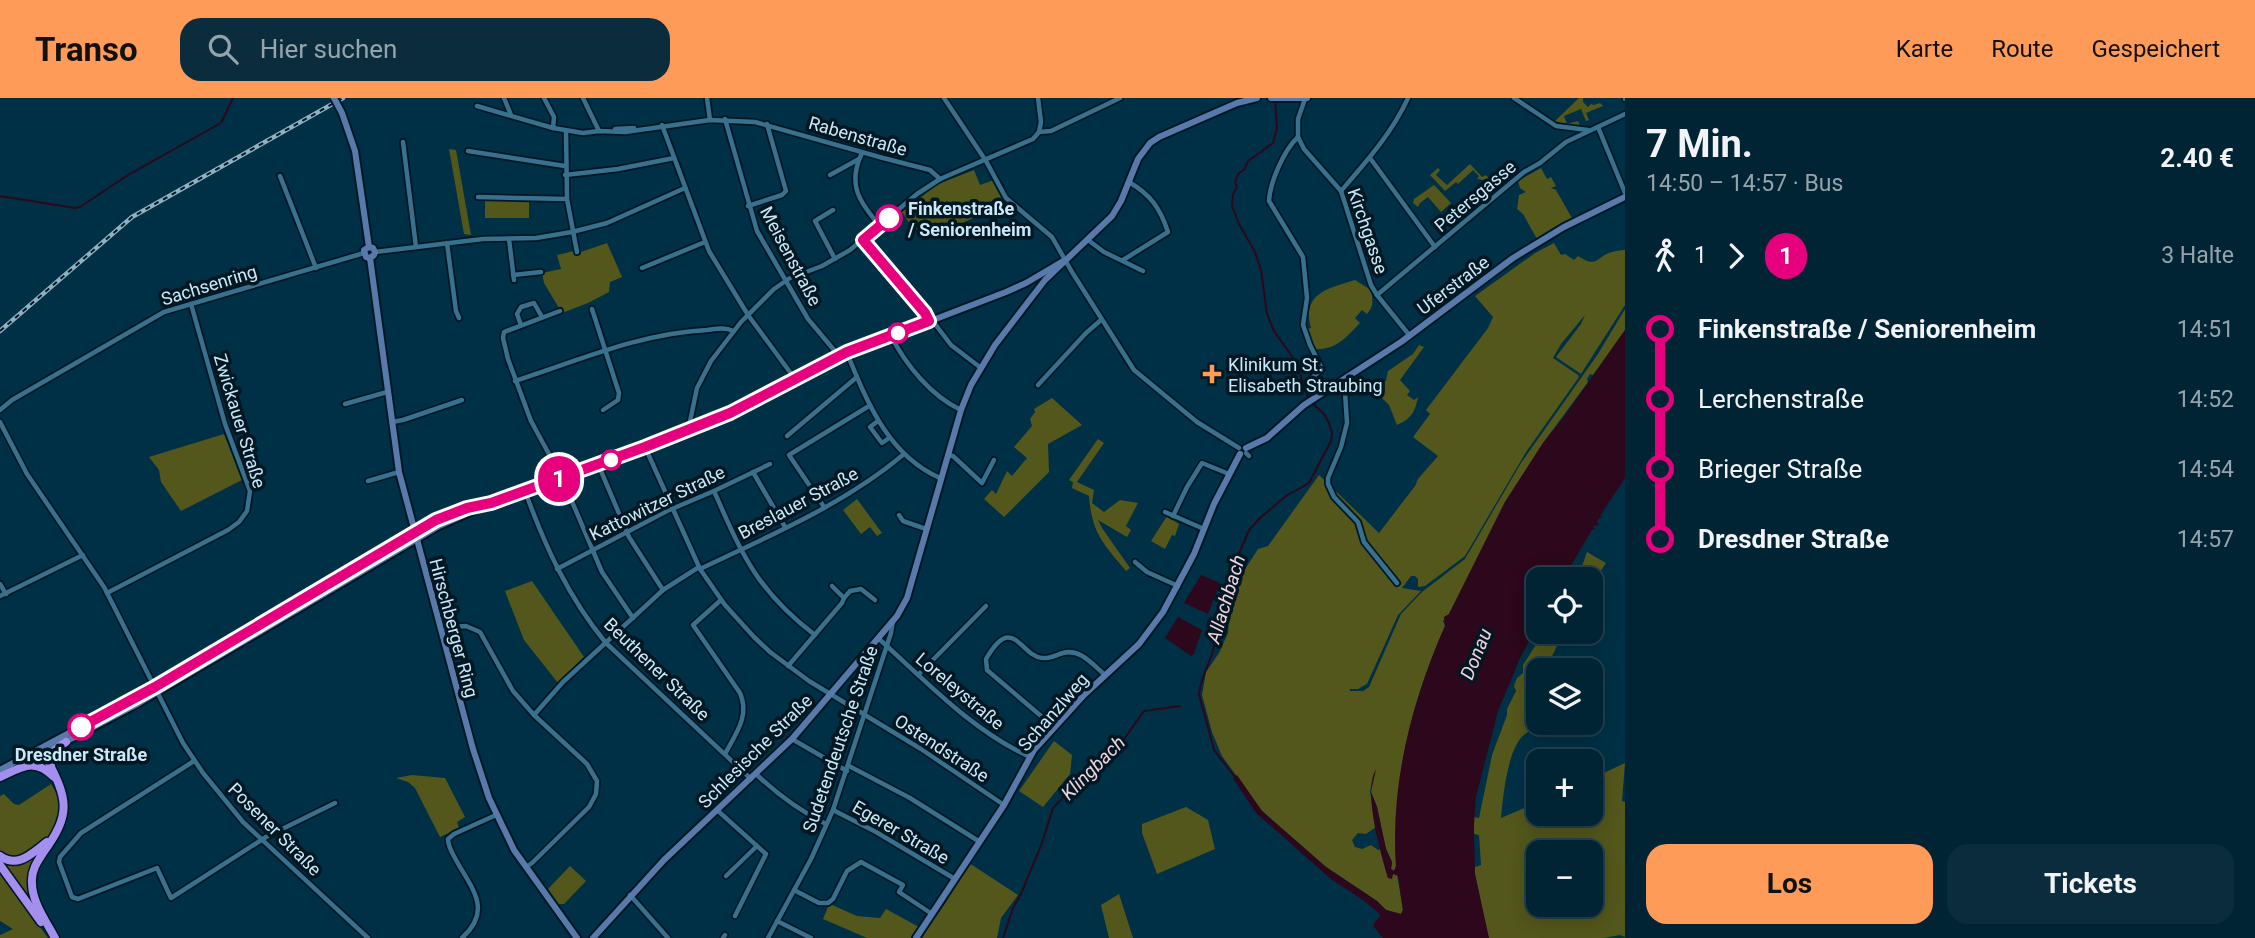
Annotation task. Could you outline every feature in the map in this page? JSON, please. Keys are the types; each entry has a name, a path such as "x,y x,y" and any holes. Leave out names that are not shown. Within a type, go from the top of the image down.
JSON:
{"highway":[{"path":"49,769 51,753 66,742"},
{"path":"40,752 64,800 63,821 36,862 32,877 37,904 54,938"},
{"path":"0,777 29,765 49,769"},
{"path":"0,856 9,861 20,860 55,836"},
{"path":"0,865 54,938"}],"street":[{"path":"334,98 355,151 372,249 374,256 366,257 364,250 372,249 416,247 483,239 572,233 613,221 685,188"},
{"path":"504,98 511,116"},
{"path":"544,98 554,117 553,128"},
{"path":"583,98 599,131"},
{"path":"707,98 710,120"},
{"path":"944,98 986,160 1006,198 1044,228 1056,243 1101,320 1141,377 1197,422 1245,451"},
{"path":"688,430 697,388 711,360 733,331 765,297 785,281 835,260 917,194 940,179 1033,139 1040,132 1038,98"},
{"path":"1040,132 1051,131 1120,98"},
{"path":"0,770 66,742 415,535 491,503 743,408 847,352 1026,283 1065,260 1112,216 1144,150 1154,140 1246,99 1257,98"},
{"path":"1270,98 1306,98 1298,119 1298,137 1275,175 1269,201 1303,257 1307,298 1303,325 1322,369 1314,377"},
{"path":"1341,191 1386,136 1408,98"},
{"path":"1514,98 1556,126 1589,130"},
{"name":"Rabenstraße","path":"477,106 553,128 587,133 625,132 662,125 724,119 767,124 862,153 930,170 940,179"},
{"name":"Petersgasse","path":"1377,295 1524,172 1566,142 1625,114"},
{"name":"Meisenstraße","path":"724,119 757,231 808,319 839,356"},
{"path":"748,206 782,195 786,191 767,124"},
{"path":"662,125 705,242 748,315 795,379"},
{"path":"1598,127 1625,195"},
{"path":"566,131 567,199 577,252"},
{"name":"Kirchgasse","path":"1298,137 1304,149 1341,191 1367,275 1377,295 1410,336"},
{"path":"403,142 416,247"},
{"path":"468,151 565,166"},
{"path":"862,153 855,177 857,194 862,206 880,226"},
{"path":"565,175 618,169 674,158"},
{"path":"1370,158 1435,247"},
{"name":"Rabenstraße","path":"830,174 859,159"},
{"path":"280,176 316,268"},
{"path":"1123,260 1168,232 1154,201 1129,183"},
{"name":"Uferstraße","path":"1245,451 1267,438 1304,405 1410,336 1492,272 1532,246 1625,195"},
{"path":"478,197 567,199"},
{"path":"833,209 815,221 835,260"},
{"path":"509,239 513,278 541,272"},
{"path":"863,240 951,345 981,368"},
{"path":"1088,240 1104,252 1143,271"},
{"path":"642,268 705,242"},
{"path":"447,243 459,318"},
{"name":"Sachsenring","path":"0,410 12,400 164,312 364,253"},
{"name":"Hirschberger Ring","path":"370,258 398,472 478,766 496,815 525,867 577,938"},
{"name":"Schlesische Straße","path":"593,938 664,860 792,739 893,621 907,598 961,410 981,368 1032,296 1065,260"},
{"path":"1006,292 1019,289 1032,296"},
{"path":"521,325 518,309 532,303 537,305 542,317"},
{"name":"Zwickauer Straße","path":"107,593 228,530 243,517 249,502 248,483 225,424 191,304"},
{"path":"592,309 619,396 618,400 603,410"},
{"path":"561,311 507,330 503,335 515,382 537,433 562,478 591,550 609,584 633,618"},
{"path":"1038,385 1101,320"},
{"path":"515,382 662,335 728,328 733,331"},
{"path":"891,335 903,358 938,396 961,410"},
{"path":"847,352 870,406 889,438 904,454 940,478"},
{"path":"787,436 857,377"},
{"path":"1340,381 1345,392 1347,423 1328,484 1334,497 1358,522 1364,541 1397,583"},
{"path":"345,404 387,392"},
{"path":"391,422 462,400"},
{"path":"824,507 789,454 870,406"},
{"path":"878,421 870,427 882,443 889,438"},
{"path":"0,422 27,474 107,593 156,689"},
{"name":"Ostendstraße","path":"645,447 699,568 721,600 754,637 788,666 921,749 1004,805"},
{"name":"Schanzlweg","path":"916,938 1004,805 1030,757 1054,727 1146,637 1163,612 1178,586 1229,474 1245,451"},
{"name":"Breslauer Straße","path":"534,715 563,682 663,590 699,568 824,507 870,480 904,454"},
{"path":"947,454 953,456 982,483 994,460"},
{"path":"1172,516 1202,463 1229,474"},
{"path":"598,464 627,531 663,590"},
{"name":"Kattowitzer Straße","path":"556,569 627,531 770,464"},
{"path":"368,481 398,472"},
{"path":"753,472 785,527"},
{"name":"Beuthener Straße","path":"525,491 556,569 585,617 606,643 725,754 797,808 826,824"},
{"path":"714,491 740,550 756,577 790,615 815,635"},
{"path":"1165,512 1204,529"},
{"path":"899,515 903,521 926,528"},
{"path":"0,584 3,595 83,555"},
{"path":"1135,562 1147,572 1178,586"},
{"path":"832,586 844,597"},
{"path":"788,666 840,607 850,591 861,589 875,600"},
{"path":"721,600 692,625 744,701 744,719 725,754"},
{"path":"918,675 986,606"},
{"name":"Sudetendeutsche Straße","path":"768,938 833,810 893,621"},
{"path":"439,628 466,626 480,632 513,691 534,715 587,764 594,775 598,787 589,807 525,867"},
{"name":"Loreleystraße","path":"878,638 991,737 1030,757"},
{"path":"1054,727 987,670 986,659 1000,642 1009,638 1017,639 1032,654 1041,658 1075,652 1085,657 1105,675"},
{"path":"0,777 40,752 156,689"},
{"name":"Posener Straße","path":"156,689 194,761 225,802 368,938"},
{"path":"792,739 909,798 979,842"},
{"path":"194,761 81,833 60,857 59,862 72,897 75,899 157,868 171,898 262,840 335,803"},
{"path":"717,810 766,854 735,916"},
{"name":"Egerer Straße","path":"833,810 955,879"},
{"path":"462,938 476,923 478,903 448,839 496,815"},
{"path":"726,876 757,846"},
{"path":"794,890 819,903 828,903 833,899 847,871 861,862 903,885 899,892 933,915"},
{"path":"630,895 668,938"},
{"path":"777,921 811,938"}],"green space":[{"path":"1579,98 1583,98 1588,107 1600,103 1603,106 1586,113 1589,120 1586,121 1581,109 1564,116 1567,124 1578,121 1580,126 1565,125 1555,121"},
{"path":"449,149 456,150 471,235 464,234"},
{"path":"1470,164 1482,177 1486,175 1491,181 1477,179 1479,176 1473,170 1458,184 1456,182 1445,191 1430,175 1438,168 1440,170 1436,175 1447,185"},
{"path":"1541,168 1547,179 1551,177 1556,186 1551,188 1556,190 1573,220 1537,239 1523,214 1517,209 1519,195 1526,192 1520,188 1518,181"},
{"path":"974,170 980,185 994,180 1002,198 998,201 995,199 973,212 975,217 925,236 910,224 902,212 938,184"},
{"path":"1434,185 1451,203 1441,212 1428,197 1418,207 1413,203 1414,199"},
{"path":"485,201 529,201 529,218 485,218"},
{"path":"607,243 622,277 610,282 609,292 562,313 544,283 542,273 561,269 557,255 574,251 575,254"},
{"path":"1554,243 1561,255 1565,254 1574,260 1578,256 1589,262 1606,254 1625,250 1625,305 1581,374 1556,357 1585,315 1561,344 1553,358 1579,377 1526,452 1465,556 1425,586 1418,587 1418,579 1411,576 1402,588 1421,591 1398,615 1367,684 1358,689 1350,689 1363,691 1369,687 1401,614 1422,592 1465,559 1521,463 1598,354 1625,309 1625,330 1593,375 1590,374 1588,382 1543,443 1505,502 1443,621 1445,626 1422,684 1406,743 1397,804 1394,871 1391,869 1392,862 1371,792 1374,773 1370,792 1376,827 1366,834 1358,833 1352,840 1355,847 1362,849 1371,845 1381,849 1388,878 1397,874 1403,910 1401,914 1386,910 1326,867 1262,811 1222,756 1212,732 1202,695 1206,672 1228,633 1230,610 1238,580 1258,549 1268,546 1319,475 1379,533 1438,456 1413,437 1430,414 1426,410 1488,328 1493,317 1475,296 1535,253"},
{"path":"1355,280 1371,290 1371,308 1367,314 1362,310 1355,318 1360,323 1340,342 1323,349 1315,349 1307,329 1311,328 1309,316 1314,300 1327,289"},
{"path":"1419,345 1424,347 1400,380 1410,391 1407,395 1414,400 1418,397 1417,402 1409,417 1397,425 1389,405 1378,394 1379,384 1386,381 1388,371 1413,354"},
{"path":"1052,398 1082,425 1048,444 1049,472 1004,517 984,499 992,490 996,494 1007,471 1012,476 1027,458 1014,447 1032,426 1030,419 1034,409"},
{"path":"224,434 242,480 181,511 161,482 159,470 149,457"},
{"path":"1098,439 1104,443 1077,482 1094,490 1092,503 1104,512 1120,500 1138,503 1126,526 1131,530 1127,537 1098,520 1130,568 1126,571 1096,529 1089,496 1072,488 1073,482 1069,480"},
{"path":"857,499 882,533 877,536 870,527 861,534 843,510"},
{"path":"1167,516 1179,524 1175,536 1172,535 1165,549 1151,541"},
{"path":"1587,552 1606,563 1603,568 1582,567"},
{"path":"532,581 584,657 558,683 524,640 505,591"},
{"path":"1536,644 1558,644 1551,658 1527,658"},
{"path":"1526,660 1526,733 1520,739 1512,756 1506,777 1501,818 1526,807 1526,826 1603,826 1603,773 1625,763 1622,801 1625,802 1625,937 1489,938 1487,933 1475,874 1475,867 1481,865 1479,835 1474,834 1474,817 1479,818 1492,755 1507,709 1516,691 1514,686 1517,678 1523,673"},
{"path":"1054,741 1072,755 1070,774 1043,807 1019,791"},
{"path":"412,775 445,778 465,817 457,822 459,828 440,837 415,788 396,778"},
{"path":"51,784 60,804 60,814 54,831 40,845 21,856 9,857 0,852 0,796 4,794 14,804 19,805"},
{"path":"1186,807 1208,820 1215,849 1157,874 1142,833 1142,824"},
{"path":"44,847 37,857 35,904 3,861 9,863"},
{"path":"969,863 1018,895 1001,918 997,938 921,938 946,902"},
{"path":"570,866 586,881 564,904 556,904 547,890"},
{"path":"0,873 48,938 0,938 0,935 13,929 0,921"},
{"path":"1119,894 1133,938 1109,938 1101,905"},
{"path":"832,905 857,916 880,918 886,909 919,927 912,938 867,938 823,919 828,907"}],"water":[{"name":"Donau","path":"1625,330 1625,478 1600,516 1602,518 1597,522 1598,526 1595,525 1593,528 1596,529 1592,530 1570,567 1526,567 1528,644 1498,711 1476,797 1475,874 1489,938 1383,938 1374,927 1379,913 1332,880 1256,813 1233,778 1237,775 1262,811 1326,867 1386,910 1401,914 1403,910 1398,876 1393,874 1392,879 1388,878 1371,793 1392,862 1391,869 1394,871 1400,773 1413,713 1445,626 1444,617 1449,614 1505,502 1543,443"},
{"path":"1201,575 1220,583 1208,614 1184,603"},
{"path":"1178,617 1202,630 1191,656 1165,638"}],"waterway":[{"path":"0,196 80,207 128,175 221,123 233,98"},
{"name":"Allachbach","path":"1275,99 1277,128 1273,143 1248,161 1244,170 1239,173 1232,206 1261,270 1267,314 1274,331 1296,362 1308,398"},
{"name":"Allachbach","path":"1235,777 1214,750 1199,694 1200,686 1214,648 1215,632 1235,563 1249,530 1286,496 1309,483 1331,441 1329,423 1311,402"},
{"name":"Klingbach","path":"1003,938 1013,908 1042,843 1053,808 1086,773 1122,742 1144,711 1180,706"}],"railway":[{"path":"0,331 132,217 343,98"}],"bus line":[{"name":"1","path":"81,727 155,687 436,520 562,478 743,408 847,352 929,321 863,240 889,218"}],"place":[{"name":"Finkenstraße / Seniorenheim","path":"889,218"},
{"name":"Klinikum St. Elisabeth Straubing","path":"1212,374"},
{"name":"Dresdner Straße","path":"81,727"}]}
